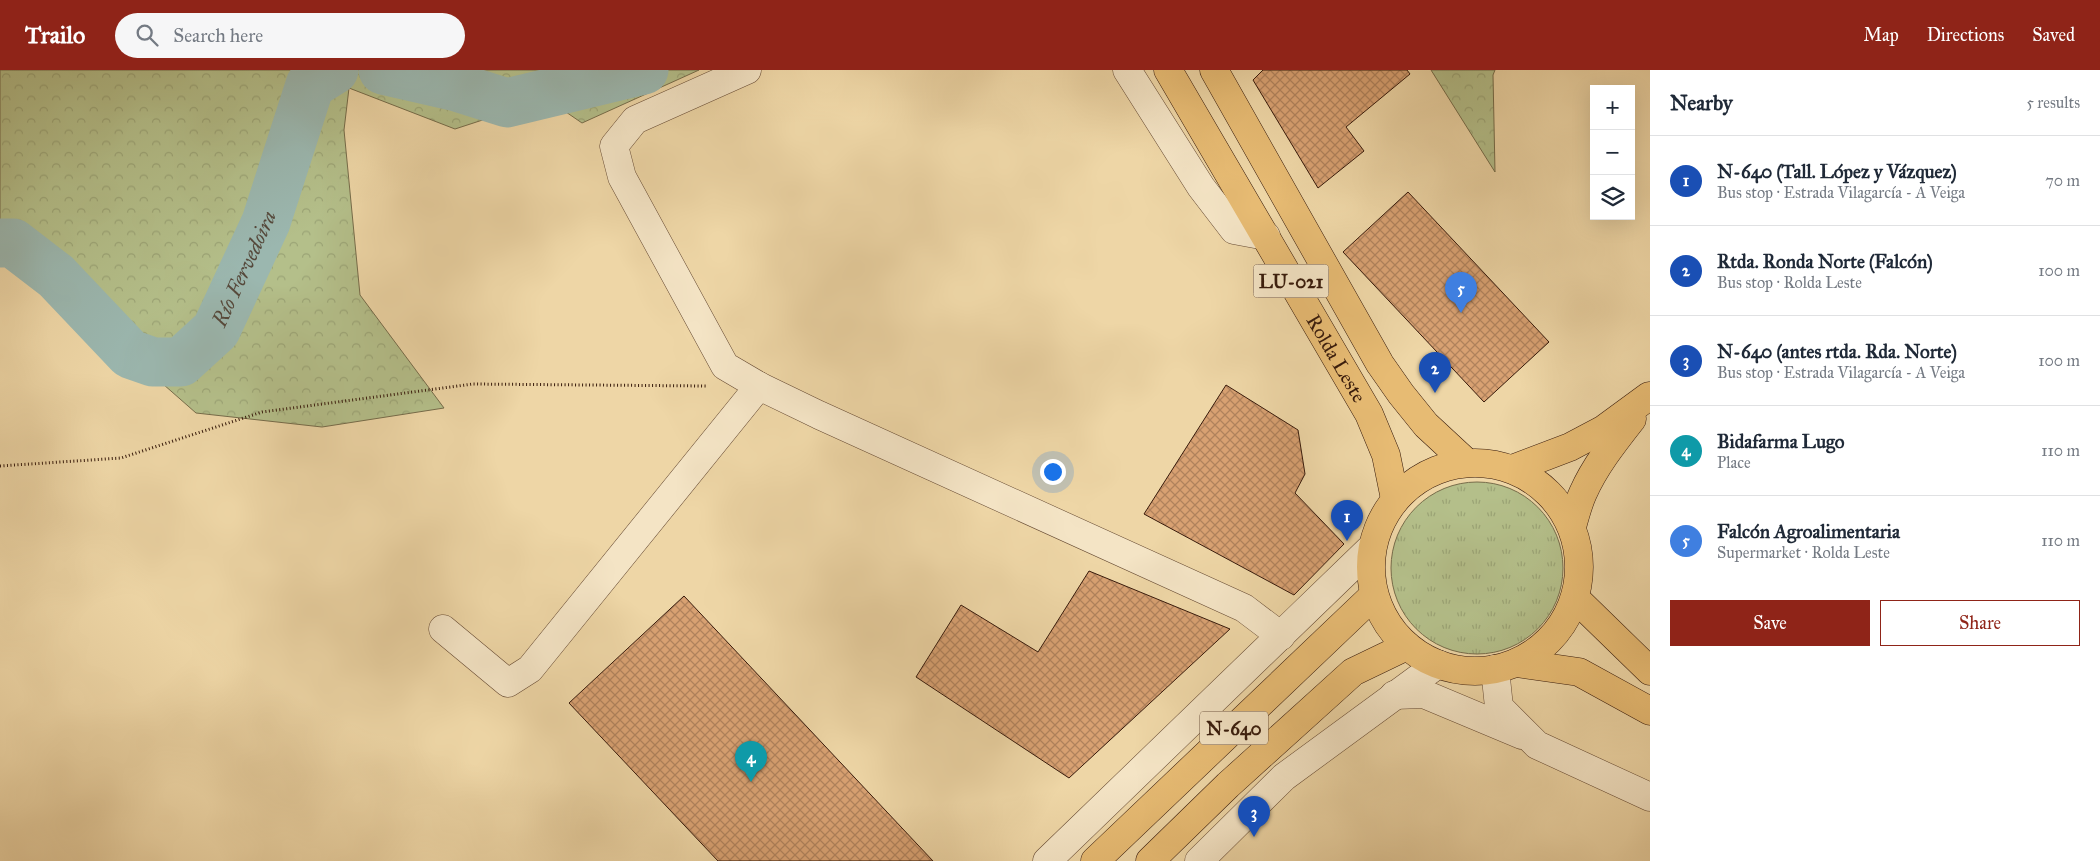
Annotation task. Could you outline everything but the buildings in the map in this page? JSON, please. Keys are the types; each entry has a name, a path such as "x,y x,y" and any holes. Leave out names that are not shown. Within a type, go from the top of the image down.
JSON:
{"main road":[{"name":"Rolda Leste","path":"1168,70 1369,414 1386,455 1395,499"},
{"name":"Rolda Leste","path":"1214,70 1380,364 1426,425 1467,463"},
{"path":"1512,469 1570,447 1604,429 1650,396"},
{"path":"1572,527 1583,494 1593,474 1607,451 1650,396"},
{"path":"1506,666 1542,647 1562,625 1575,598 1579,580 1578,544 1562,508 1548,492 1531,478 1512,469 1490,463 1467,463 1440,468 1415,481 1395,499 1380,522 1372,547 1371,571 1374,595 1382,614 1393,631 1406,646 1438,664 1456,669 1476,671 1506,666 1579,672 1650,711"},
{"name":"N-640","path":"1095,861 1374,595"},
{"path":"1575,598 1650,671"},
{"name":"N-640","path":"1150,861 1228,785 1353,672 1406,646"}],"street":[{"path":"748,70 635,120 614,146 622,177 725,366 759,386 1244,608 1281,636"},
{"path":"1127,70 1201,187 1234,230 1266,236"},
{"path":"443,629 508,684 530,669 759,386"},
{"path":"1047,861 1372,547"},
{"path":"1198,861 1284,777 1438,664"},
{"path":"1506,666 1499,706 1537,745 1650,797"},
{"path":"1394,695 1424,694 1531,739"}],"path":[{"path":"0,466 121,458 262,412 473,384 710,386"}],"green space":[{"path":"0,70 699,70 582,123 547,99 455,129 349,88 344,130 360,295 444,408 322,427 196,413 0,241"},
{"path":"1431,70 1495,70 1493,75 1495,172"},
{"path":"1469,482 1485,482 1510,488 1518,492 1532,501 1544,513 1557,535 1563,568 1557,601 1544,623 1532,635 1510,648 1485,654 1469,654 1444,648 1436,644 1422,635 1410,623 1397,601 1391,576 1391,560 1397,535 1401,527 1410,513 1422,501 1444,488"}],"waterway":[{"name":"Río Fervedoira","path":"0,243 13,243 56,276 130,354 153,362 181,362 216,330 266,222 310,85 334,70"},
{"name":"Río Fervedoira","path":"383,70 453,86 507,103 644,70"}],"place":[{"name":"Falcón Agroalimentaria","path":"1461,313"},
{"name":"Rtda. Ronda Norte (Falcón)","path":"1435,393"},
{"name":"N-640 (Tall. López y Vázquez)","path":"1347,541"},
{"name":"Bidafarma Lugo","path":"751,782"},
{"name":"N-640 (antes rtda. Rda. Norte)","path":"1254,837"}]}
